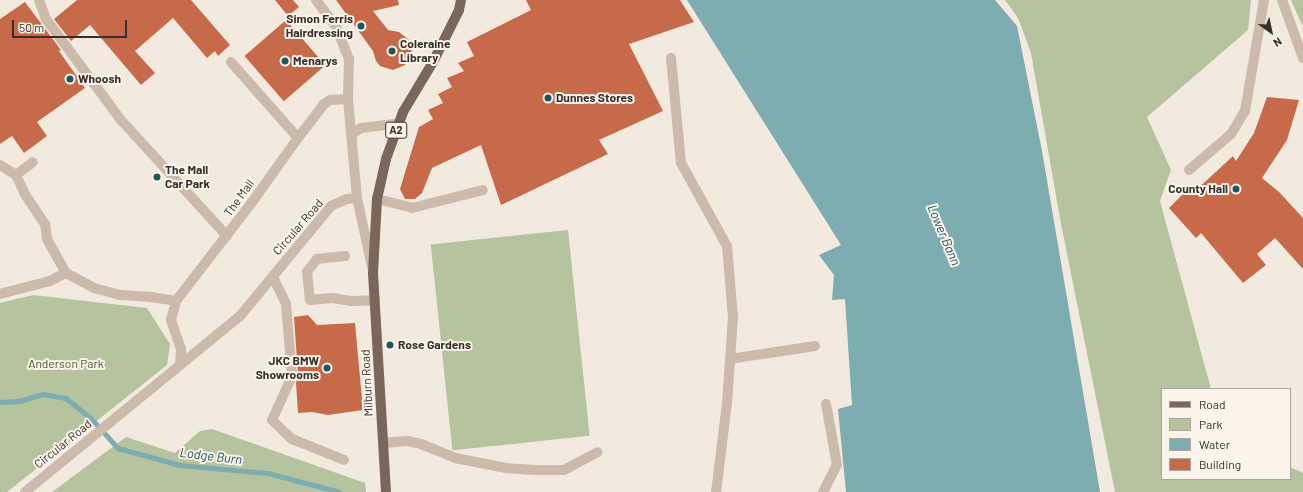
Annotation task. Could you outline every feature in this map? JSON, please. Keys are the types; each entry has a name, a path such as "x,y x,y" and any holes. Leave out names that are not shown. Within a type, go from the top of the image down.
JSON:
{"main road":[{"name":"A2","path":"373,273 377,199 386,159 403,112 433,62 459,10 461,0"},
{"name":"Milburn Road","path":"373,273 386,489"}],"street":[{"path":"39,0 46,19 121,120 227,236"},
{"path":"316,0 336,28 349,59 348,99 357,198 373,273"},
{"path":"1189,170 1230,134 1245,111 1264,0"},
{"path":"1282,0 1303,58"},
{"path":"671,58 681,163 727,246 733,317 716,492"},
{"path":"231,62 298,138"},
{"name":"The Mall","path":"180,364 181,349 171,320 176,301 227,236 324,104 330,100 348,99"},
{"path":"352,134 362,128 398,123"},
{"path":"16,175 33,162"},
{"path":"0,165 16,175 26,196 45,224 47,239 66,273 94,288 121,295 176,301"},
{"path":"377,199 412,208 482,190"},
{"name":"Circular Road","path":"25,492 180,364 208,344 240,316 331,206 346,199 357,198"},
{"path":"346,256 317,259 307,272 310,300 332,298 352,301 375,300"},
{"path":"0,294 50,280 66,273"},
{"path":"273,276 286,304 292,376 272,420 292,439 344,460"},
{"path":"730,359 815,346"},
{"path":"823,492 837,465 826,404"},
{"path":"384,443 407,440 455,458 506,468 535,470 564,470 598,452"}],"green space":[{"path":"1005,0 1251,0 1248,30 1147,117 1171,170 1160,201 1211,388 1161,388 1161,480 1291,480 1291,467 1303,473 1303,492 1115,492 1061,224 1031,53 1018,18"},
{"path":"1291,0 1303,0 1303,25 1302,25"},
{"path":"568,230 590,436 452,450 431,244"},
{"name":"Anderson Park","path":"33,295 147,308 170,344 167,365 7,492 0,492 0,303"},
{"path":"212,429 365,483 366,492 52,492 126,437 175,453 200,431"}],"water":[{"name":"Lower Bann","path":"687,0 995,0 1017,26 1042,151 1100,492 846,492 838,409 852,405 845,299 832,300 834,275 819,255 841,245"}],"building":[{"path":"77,0 191,0 230,45 218,56 215,51 207,58 173,18 135,51 155,73 141,85 90,25 71,41 54,19"},
{"path":"275,0 293,0 299,7 288,16"},
{"path":"336,0 398,0 399,5 373,11 388,30 399,32 409,40 412,53 405,65 393,70 380,66 376,61 373,51"},
{"name":"Dunnes Stores","path":"526,0 680,0 694,22 629,44 663,111 599,140 608,154 501,205 481,145 432,168 422,193 415,199 405,199 400,189 419,127 433,119 428,110 443,103 438,94 452,87 447,78 464,71 458,63 474,56 467,42 531,10"},
{"path":"25,2 61,50 59,51 85,88 37,122 47,136 24,153 12,136 0,144 0,19"},
{"name":"Menarys","path":"286,20 325,65 284,101 244,56"},
{"name":"County Hall","path":"1267,97 1299,100 1287,140 1262,178 1279,192 1303,218 1303,269 1275,238 1257,254 1266,265 1243,283 1201,233 1196,238 1169,208 1190,187 1194,192 1233,156 1236,161 1254,133"},
{"name":"JKC BMW Showrooms","path":"308,315 317,325 355,323 363,410 328,415 312,412 298,413 296,383 298,375 294,317"}],"waterway":[{"name":"Lodge Burn","path":"0,402 19,401 43,394 66,398 91,418 118,448 180,465 268,473 340,492"}],"place":[{"name":"Simon Ferris Hairdressing","path":"361,26"},
{"name":"Coleraine Library","path":"392,51"},
{"name":"Menarys","path":"285,61"},
{"name":"Whoosh","path":"70,79"},
{"name":"Dunnes Stores","path":"548,98"},
{"name":"The Mall Car Park","path":"157,177"},
{"name":"County Hall","path":"1236,189"},
{"name":"Rose Gardens","path":"390,345"},
{"name":"JKC BMW Showrooms","path":"327,368"}]}
